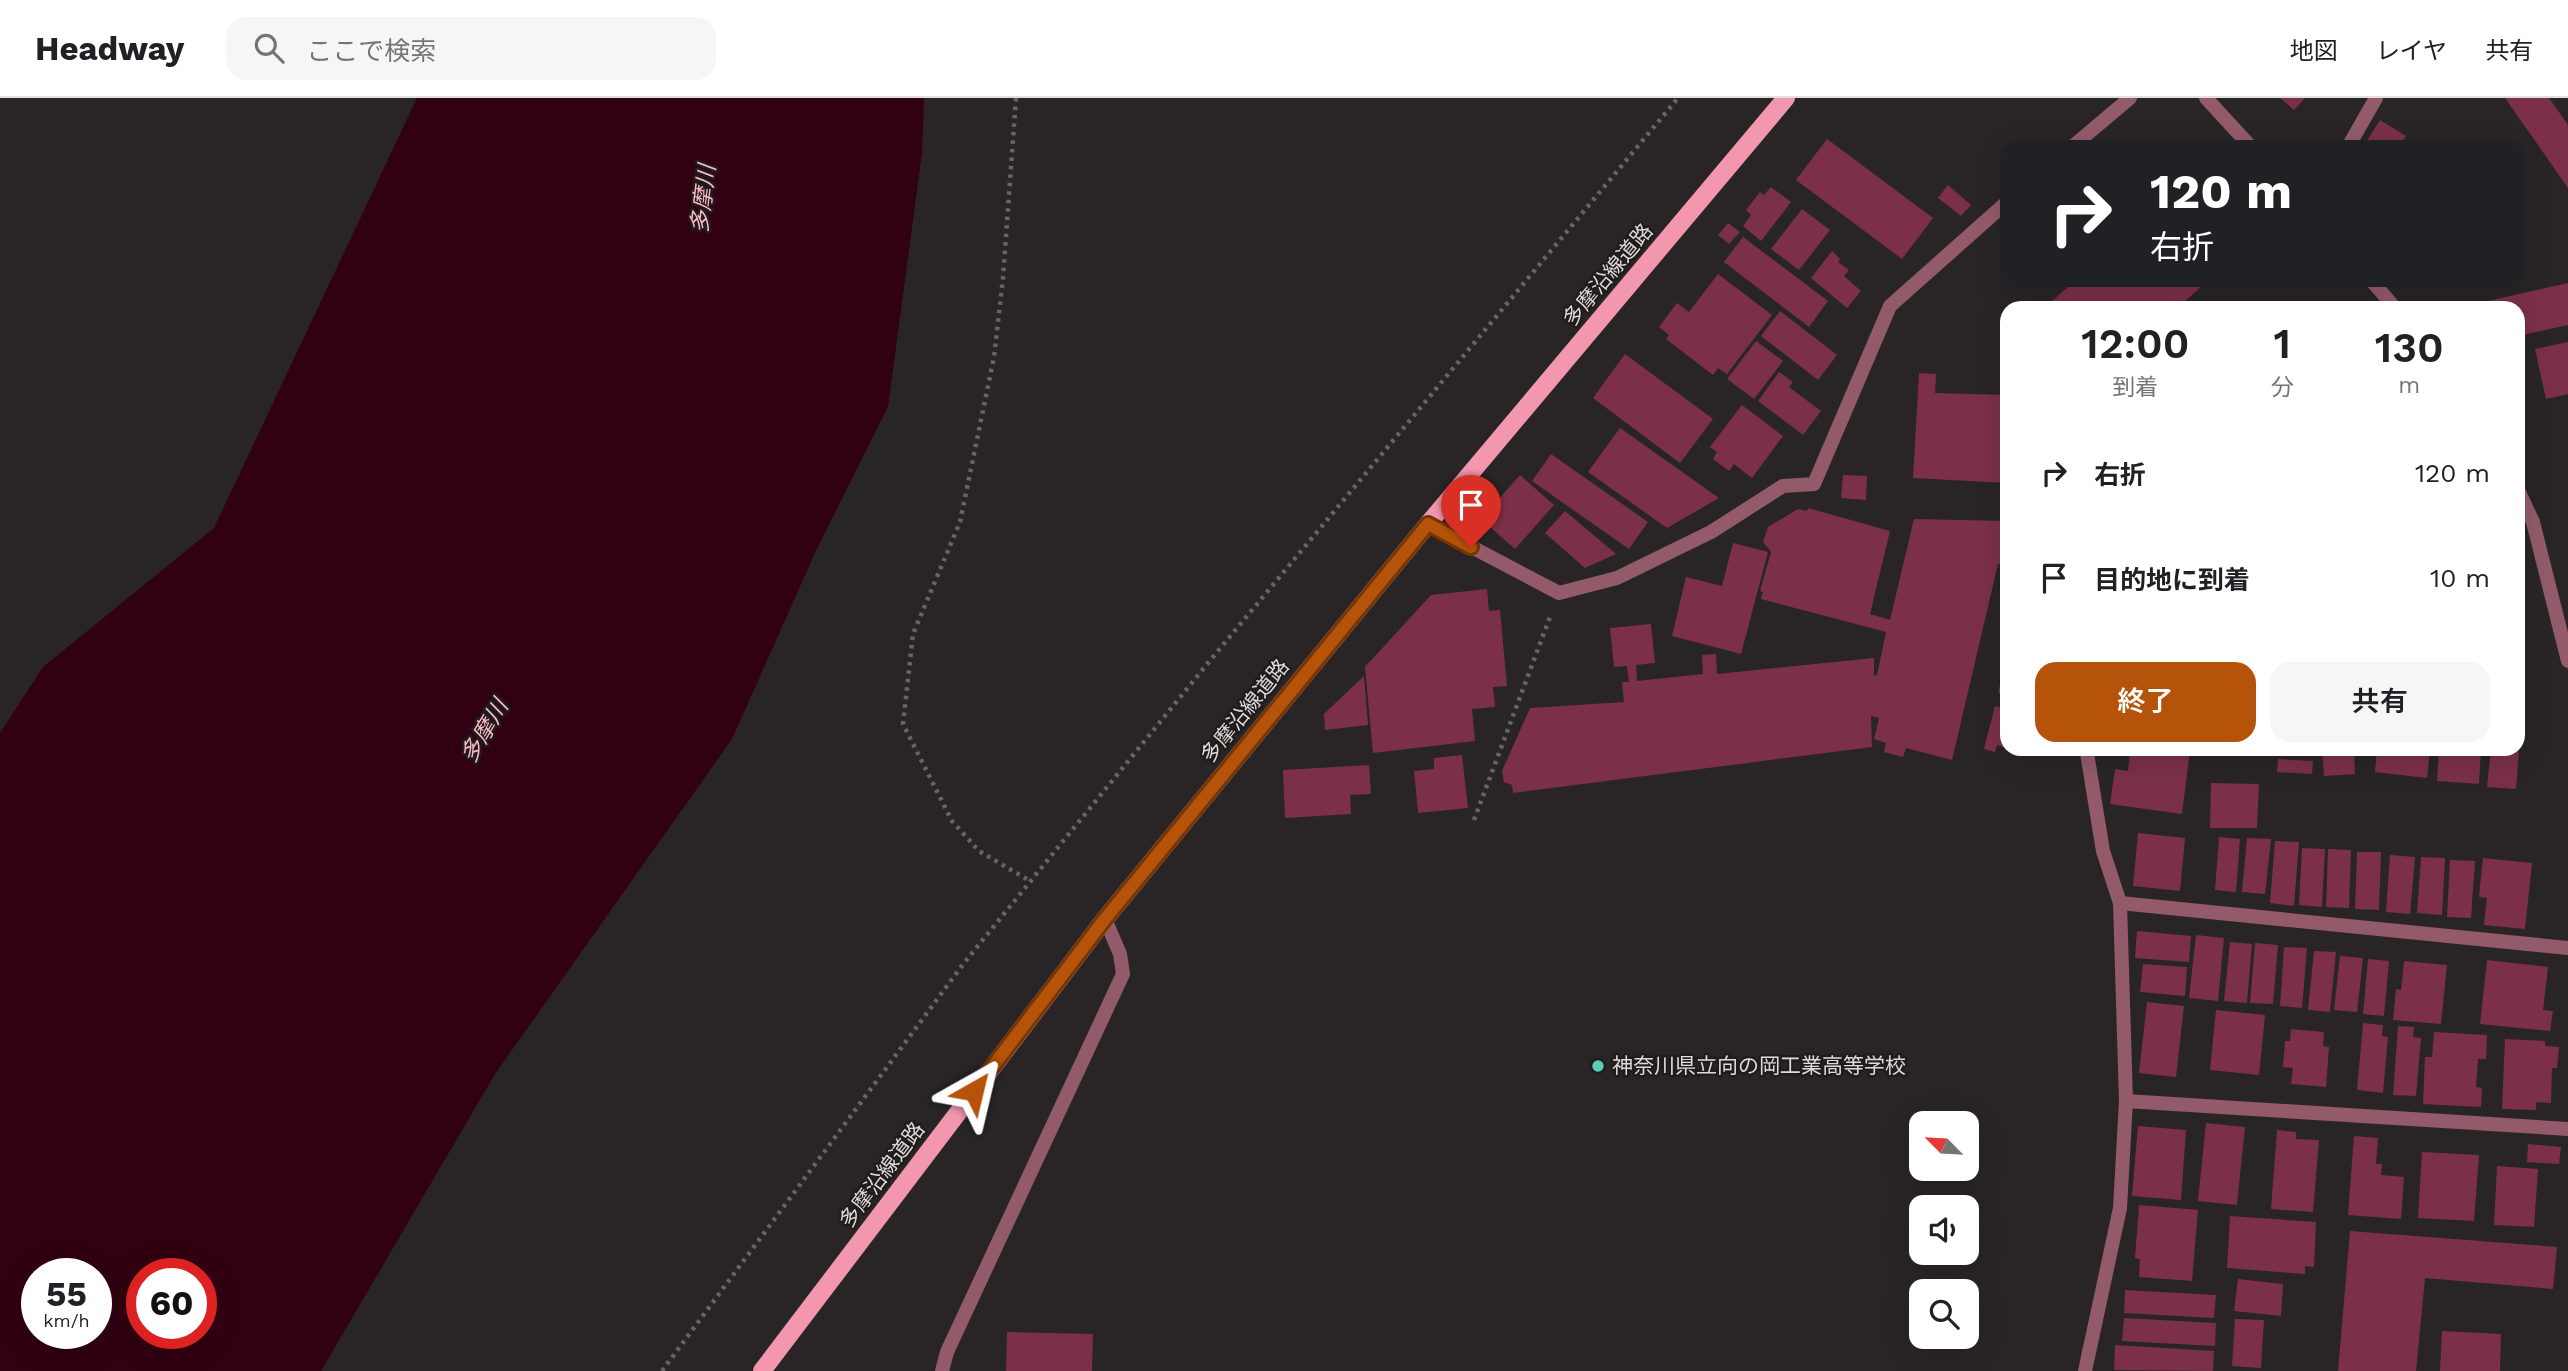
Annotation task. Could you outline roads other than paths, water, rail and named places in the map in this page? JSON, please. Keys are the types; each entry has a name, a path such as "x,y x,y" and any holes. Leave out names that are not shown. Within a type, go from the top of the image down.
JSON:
{"main road":[{"name":"多摩沿線道路","path":"762,1371 1105,919 1428,524 1786,98"}],"street":[{"path":"2080,140 2130,98"},
{"path":"2206,98 2245,140"},
{"path":"2352,140 2376,98"},
{"path":"1428,524 1559,593 1617,578 1710,532 1783,486 1814,484 1891,306 2000,208"},
{"path":"2377,287 2389,301"},
{"path":"2525,505 2533,522 2568,661"},
{"path":"2085,1371 2120,1208 2126,1101 2120,903 2104,851 2088,756"},
{"path":"2120,903 2568,948"},
{"path":"942,1371 947,1352 1123,974 1120,954 1105,919"},
{"path":"2126,1101 2568,1129"}],"water":[{"name":"多摩川","path":"417,98 924,98 922,153 888,407 814,555 732,739 495,1074 321,1371 0,1371 0,733 43,667 214,528"}],"place":[{"name":"神奈川県立向の岡工業高等学校","path":"1598,1066"}]}
